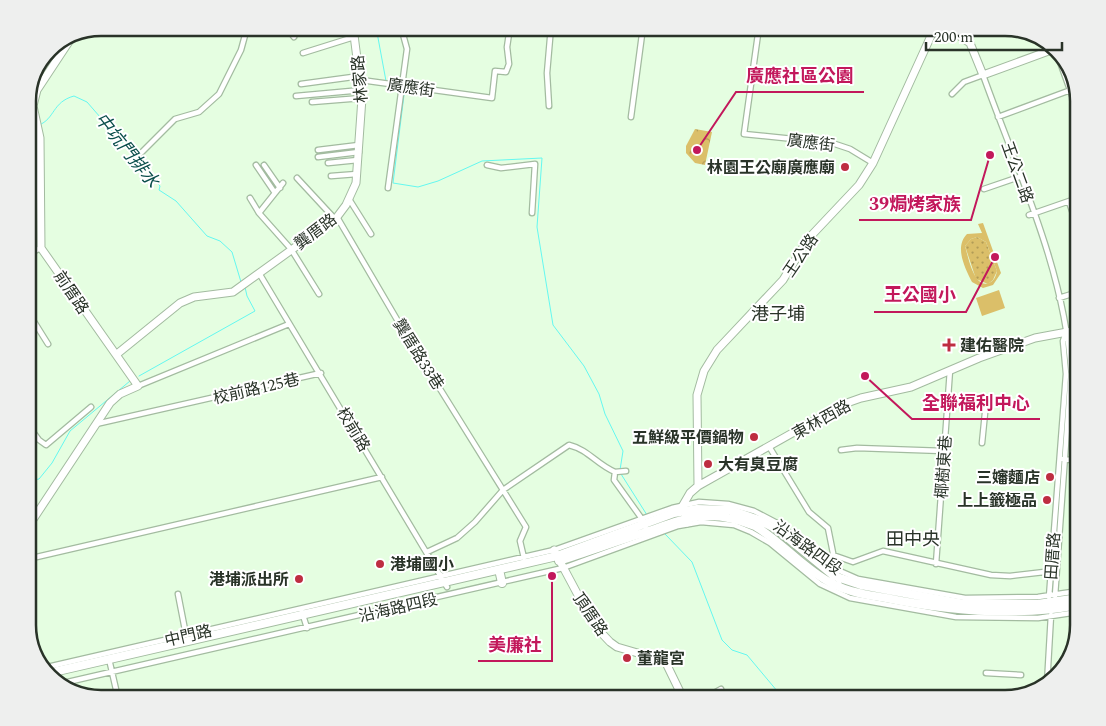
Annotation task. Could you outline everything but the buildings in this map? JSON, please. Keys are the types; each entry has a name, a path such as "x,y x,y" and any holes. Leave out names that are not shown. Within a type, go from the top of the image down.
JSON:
{"main road":[{"name":"沿海路四段","path":"685,514 730,510 749,515 778,530 840,587"},
{"path":"652,526 685,514"},
{"name":"沿海路四段","path":"685,514 742,521 767,533 791,556 829,582 840,587 940,609 961,611 1052,604"},
{"name":"沿海路四段","path":"445,582 500,574 652,526"},
{"name":"沿海路四段","path":"335,611 557,555"},
{"path":"500,574 502,583"},
{"path":"1052,604 1070,600"},
{"path":"1052,604 1070,605"},
{"name":"中門路","path":"60,675 335,611"},
{"name":"中門路","path":"57,672 110,662"}],"street":[{"path":"141,153 175,119 200,112 219,94 241,50 245,36"},
{"path":"303,53 341,36"},
{"name":"林家路","path":"356,36 362,94 360,131"},
{"path":"388,188 404,86 402,80 407,49 403,36"},
{"name":"廣應街","path":"300,84 361,78 492,98 495,71 506,72 510,64 506,47 508,36"},
{"path":"549,106 547,72 550,36"},
{"path":"631,117 642,36"},
{"name":"廣應街","path":"757,36 744,134 832,144 850,149 873,163"},
{"name":"王公路","path":"698,486 697,395 704,371 717,350 783,280 808,239 859,185 873,163 931,36"},
{"name":"王公二路","path":"959,36 970,43 1020,176 1031,215 1049,257 1066,332"},
{"path":"38,88 66,47"},
{"path":"952,94 964,82 1048,53"},
{"path":"998,117 1069,90"},
{"path":"296,96 362,94"},
{"path":"312,102 362,94"},
{"path":"36,120 42,176 42,248 36,251"},
{"name":"龔厝路","path":"117,354 186,299 228,294 336,218 349,199 356,183 360,131"},
{"path":"318,150 359,152"},
{"path":"318,157 359,152"},
{"path":"328,163 359,152"},
{"path":"487,165 501,168 535,164 532,213"},
{"path":"256,165 276,193"},
{"path":"260,213 281,186 264,165"},
{"path":"331,176 357,174"},
{"path":"984,189 1020,176"},
{"name":"龔厝路33巷","path":"297,178 336,218 526,527 520,542 524,558"},
{"path":"250,198 260,213 291,249 318,294"},
{"path":"349,199 370,234"},
{"path":"1031,215 1068,202 1070,207"},
{"name":"前厝路","path":"42,248 138,386"},
{"name":"校前路","path":"259,273 321,373 445,582"},
{"path":"1059,298 1070,295"},
{"path":"36,516 110,403 120,394 289,324"},
{"path":"36,325 48,344"},
{"name":"東林西路","path":"685,514 690,493 698,486 770,448 852,401 911,387 1035,338 1070,331"},
{"name":"田厝路","path":"1052,604 1057,570 1066,374 1063,341 1066,332"},
{"name":"椰樹東巷","path":"936,564 950,370"},
{"name":"校前路125巷","path":"96,424 192,404 321,373"},
{"path":"947,409 964,403 986,403 982,443"},
{"path":"36,436 46,445 91,407"},
{"path":"427,552 457,538 503,490 569,445 589,454 600,466 615,472 625,471"},
{"path":"770,448 810,512 828,528 840,587"},
{"path":"842,450 857,448 944,451"},
{"path":"1062,459 1070,460"},
{"name":"田厝路","path":"1052,604 1051,571 1062,459"},
{"path":"615,472 614,480 652,526"},
{"path":"36,557 382,477"},
{"name":"沿海路四段","path":"335,611 502,583 563,568 652,526 685,514 699,502 728,504 754,511 779,524 837,570 858,579 940,595 1052,604"},
{"path":"833,555 853,562 883,552 992,575 1010,576 1057,570"},
{"name":"沿海路四段","path":"335,611 445,582 524,558 557,555"},
{"name":"頂厝路","path":"557,555 585,610 599,630 617,647 665,661 679,690"},
{"path":"178,594 186,635"},
{"path":"1052,604 1070,595"},
{"path":"1052,604 1070,610"},
{"path":"1047,674 1052,604"},
{"name":"中門路","path":"166,649 186,635 304,618 335,611"},
{"path":"110,662 116,690"},
{"name":"中門路","path":"52,667 110,662"},
{"name":"中門路","path":"67,680 110,662"},
{"path":"986,673 1021,675"}],"green space":[{"path":"695,129 712,132 705,165 695,163 686,153 686,146"},
{"path":"983,223 1001,273 993,285 983,288 972,282 964,264 961,251 963,239 967,234 982,233 978,224","holes":["977,237 986,242 997,271 992,281 984,284 979,281 972,270 965,246 971,239"]},
{"path":"977,237 986,242 997,271 993,280 988,284 976,279 965,246 971,239"},
{"path":"999,290 1005,308 982,316 976,298"}],"waterway":[{"path":"378,36 386,81 401,82"},
{"path":"405,87 393,183 418,187 438,181 482,161 542,158 537,227 553,325 584,366 599,394 605,414 623,451 620,470"},
{"name":"中坑門排水","path":"39,125 48,119 57,106 67,99 74,96 87,102 160,186 159,190 176,201 207,236 220,241 232,252 241,282"},
{"name":"中坑門排水","path":"139,376 255,311 247,296 245,287"},
{"name":"中坑門排水","path":"36,480 39,479 52,463 70,431 130,381"},
{"path":"621,474 647,515"},
{"path":"665,534 692,562 722,640 732,650 747,655 776,690"}],"place":[{"name":"廣應社區公園","path":"697,150"},
{"name":"39焗烤家族","path":"990,155"},
{"name":"林園王公廟廣應廟","path":"845,167"},
{"name":"王公國小","path":"995,257"},
{"name":"建佑醫院","path":"949,345"},
{"name":"全聯福利中心","path":"865,376"},
{"name":"五鮮級平價鍋物","path":"754,437"},
{"name":"大有臭豆腐","path":"708,464"},
{"name":"三嬸麵店","path":"1050,477"},
{"name":"上上籤極品","path":"1047,500"},
{"name":"港埔國小","path":"380,564"},
{"name":"美廉社","path":"552,576"},
{"name":"港埔派出所","path":"299,579"},
{"name":"董龍宮","path":"627,658"}],"district":[{"name":"港子埔","path":"778,314"},
{"name":"田中央","path":"913,539"}]}
